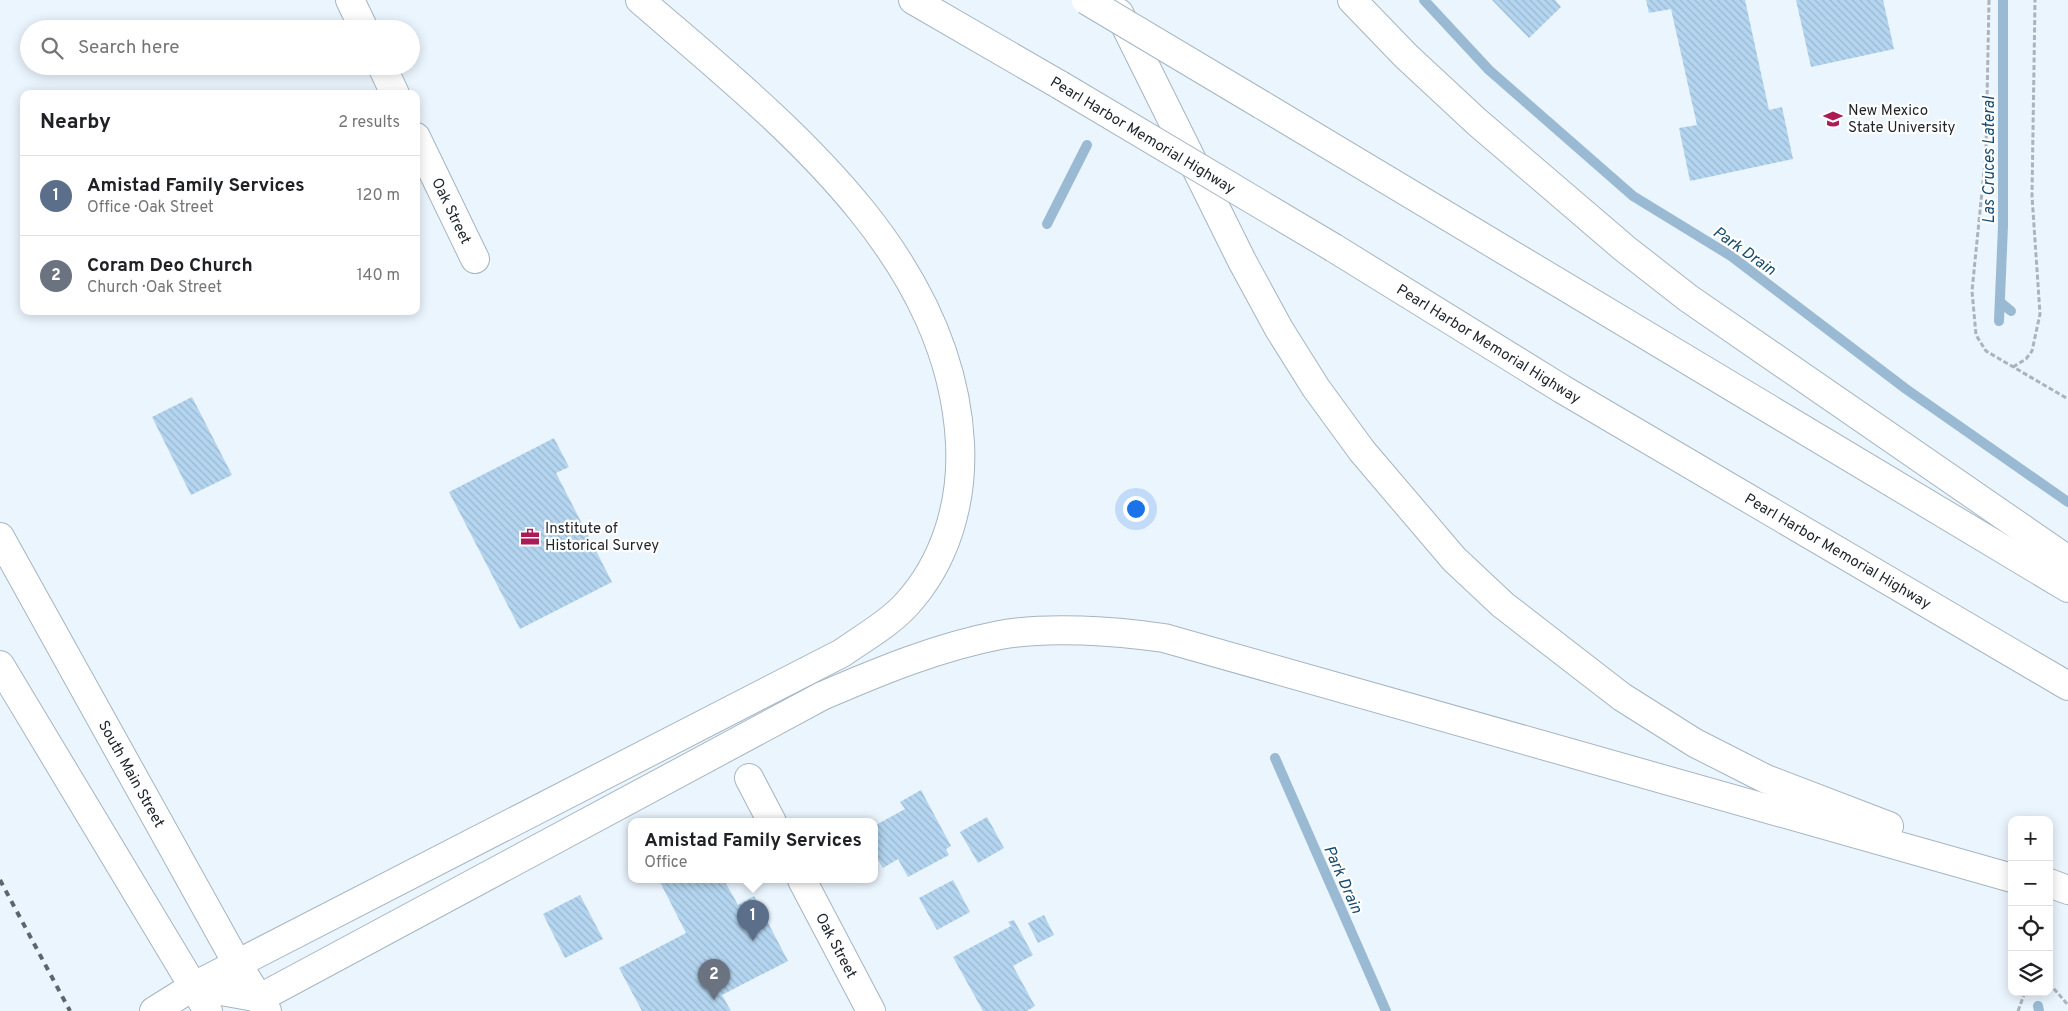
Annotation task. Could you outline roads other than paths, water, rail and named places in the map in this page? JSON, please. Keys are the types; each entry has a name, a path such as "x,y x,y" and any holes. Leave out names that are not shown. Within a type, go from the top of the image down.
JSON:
{"main road":[{"path":"350,0 360,20"},
{"path":"154,1011 194,986 842,652 874,631 904,607 927,578 945,541 956,509 962,471 953,384 942,347 897,259 866,216 809,150 755,99 640,0"},
{"name":"Pearl Harbor Memorial Highway","path":"913,0 1334,248 1562,389 2068,686"},
{"path":"1086,0 2068,588"},
{"path":"1113,0 1242,261 1279,328 1316,388 1362,451 1454,559 1503,605 1622,697 1695,743 1774,782 2008,869"},
{"path":"1352,0 1406,56 1478,122 1624,248 1688,298 2068,560"},
{"path":"386,75 393,90"},
{"name":"Oak Street","path":"420,145 475,259"},
{"name":"South Main Street","path":"0,536 238,965 263,1004"},
{"path":"194,986 263,1004 822,696 921,656 1002,635 1044,632 1129,633 1164,638 2008,877"},
{"path":"0,665 208,1011"},
{"path":"749,778 770,818"},
{"name":"Oak Street","path":"804,883 871,1011"},
{"path":"2053,885 2068,892"},
{"path":"2053,889 2068,892"}],"waterway":[{"name":"Park Drain","path":"1424,0 1489,70 1633,196 1731,256 1906,389 2068,502"},
{"name":"Las Cruces Lateral","path":"1999,321 2003,226 2003,0"},
{"path":"1047,224 1087,145"},
{"path":"2000,302 2011,311"},
{"name":"Park Drain","path":"1275,758 1386,1011"},
{"name":"Las Cruces Lateral","path":"2038,1006 2039,1011"}],"railway":[{"path":"0,880 70,1011"}],"place":[{"name":"New Mexico State University","path":"1833,119"},
{"name":"Institute of Historical Survey","path":"530,537"},
{"name":"Amistad Family Services","path":"753,941"},
{"name":"Coram Deo Church","path":"714,1000"}]}
